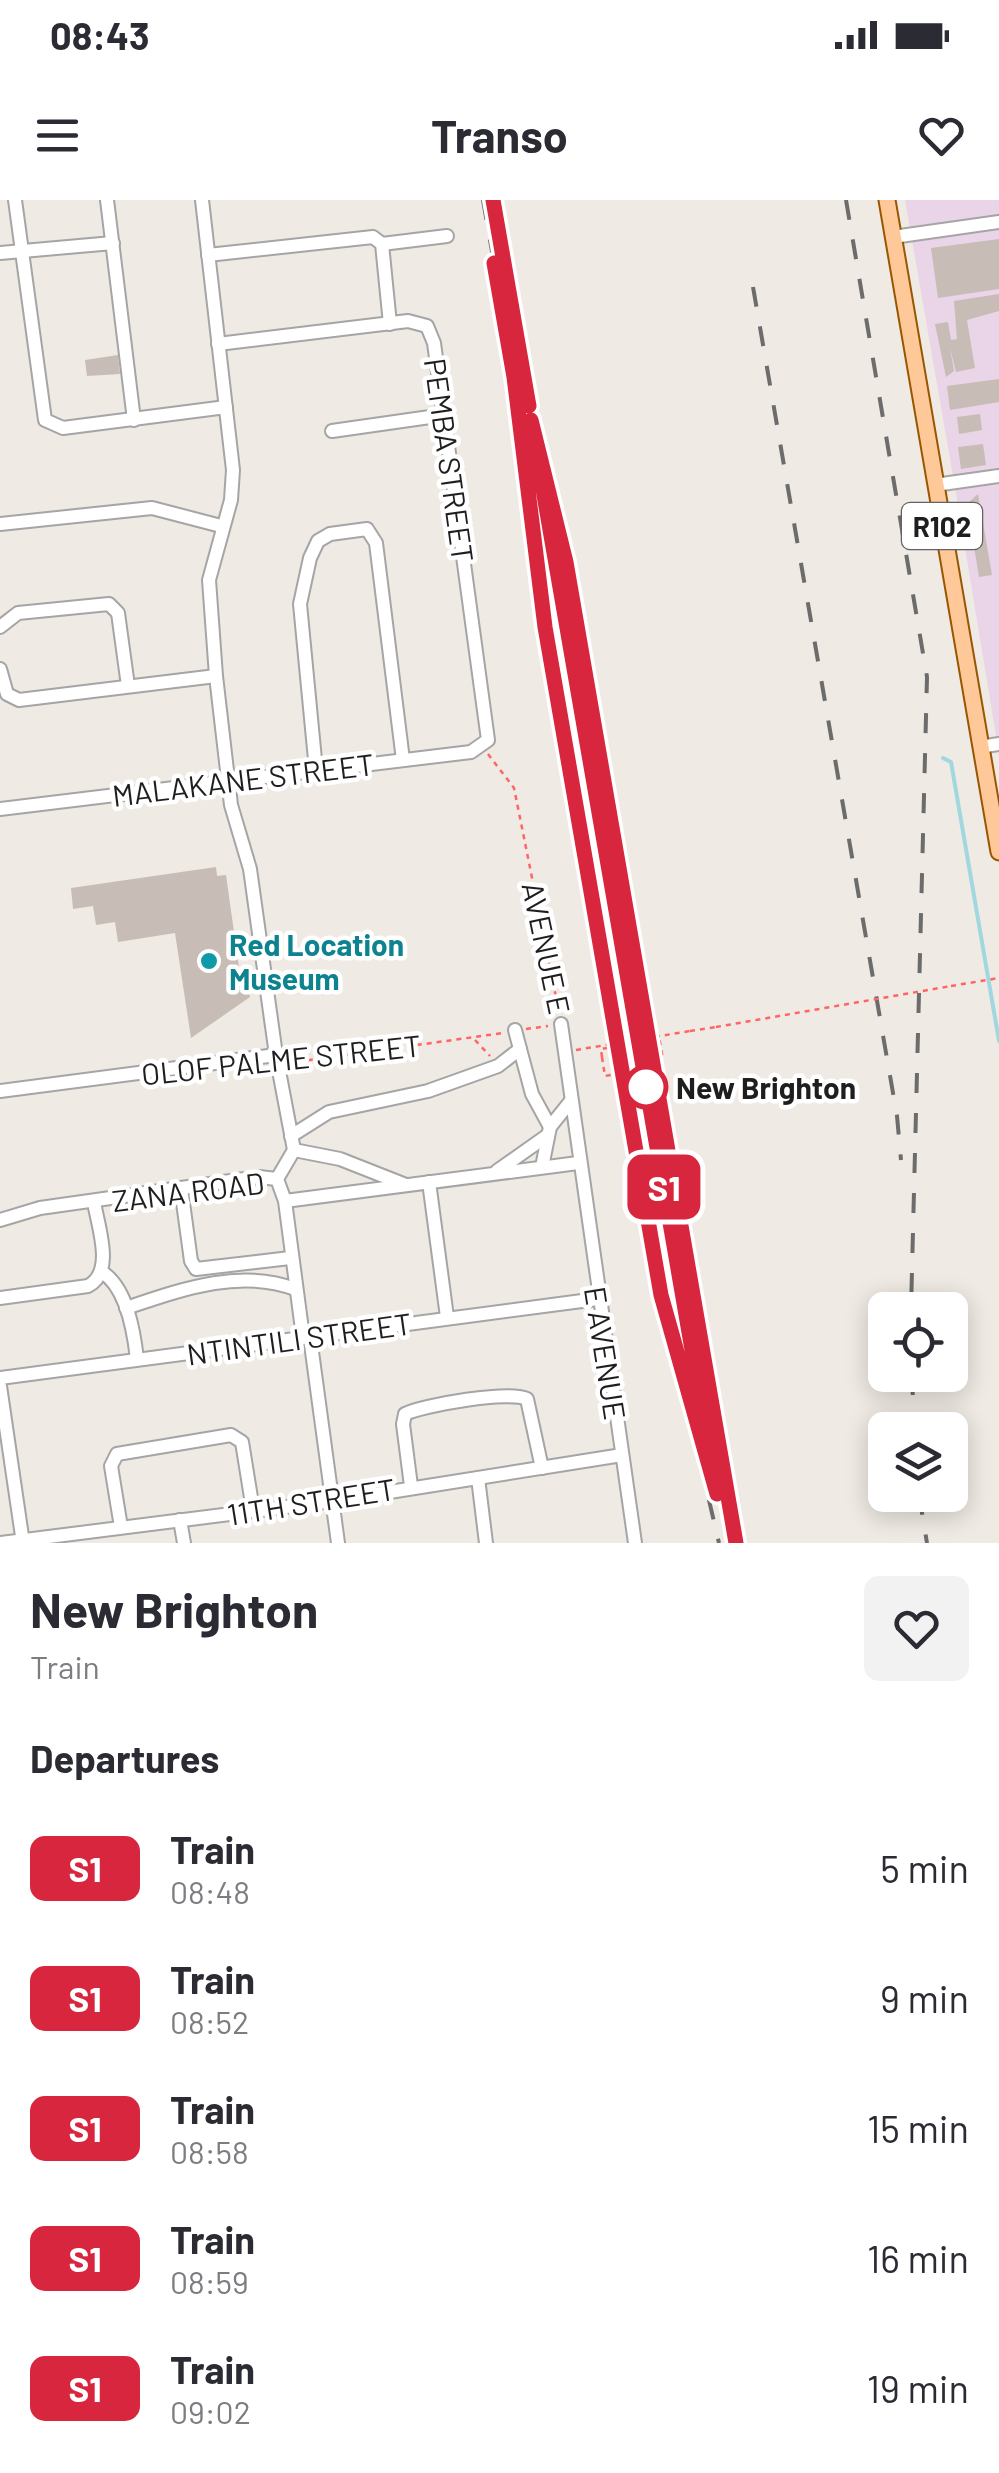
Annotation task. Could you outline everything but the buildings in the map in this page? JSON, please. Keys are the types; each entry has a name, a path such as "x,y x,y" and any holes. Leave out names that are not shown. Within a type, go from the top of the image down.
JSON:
{"main road":[{"name":"R102","path":"887,200 999,852"}],"street":[{"path":"15,200 44,420 55,428 63,428 226,407"},
{"path":"107,200 134,420"},
{"path":"202,200 233,486 208,592 216,676 233,817 250,869 276,1055 293,1143"},
{"path":"893,237 999,222"},
{"path":"208,255 373,237 382,244 447,236"},
{"path":"0,254 113,242"},
{"path":"382,244 390,324"},
{"name":"PEMBA STREET","path":"218,344 417,321 432,333 488,734 482,747"},
{"path":"332,430 444,416"},
{"path":"935,486 999,476"},
{"path":"0,524 152,508 221,526"},
{"path":"316,770 301,594 318,542 323,536 347,530 367,529 376,544 402,760"},
{"path":"0,627 18,612 109,604 118,613 128,686"},
{"path":"0,669 4,690 14,699 216,676"},
{"path":"980,747 999,744"},
{"name":"MALAKANE STREET","path":"0,808 482,747"},
{"name":"AVENUE E","path":"561,1024 570,1065 570,1102 578,1162"},
{"path":"515,1030 532,1094 549,1131 542,1167"},
{"path":"277,1179 293,1143 328,1112 428,1091 498,1066 520,1049"},
{"name":"OLOF PALME STREET","path":"0,1091 276,1055"},
{"path":"495,1173 549,1131 570,1102"},
{"path":"293,1143 406,1186"},
{"path":"285,1201 578,1162"},
{"name":"E AVENUE","path":"578,1162 634,1543"},
{"name":"ZANA ROAD","path":"0,1220 40,1208 259,1177 277,1179 285,1201 290,1258 338,1543"},
{"path":"430,1182 447,1317"},
{"path":"181,1188 196,1269 290,1258"},
{"path":"94,1202 102,1272"},
{"path":"265,1280 274,1260"},
{"path":"0,1298 88,1286 102,1272"},
{"path":"102,1272 110,1276 126,1308 134,1328 138,1360"},
{"path":"126,1308 189,1288 265,1280 295,1289"},
{"name":"NTINTILI STREET","path":"0,1378 597,1299"},
{"path":"0,1386 23,1542"},
{"path":"411,1486 403,1424 406,1414 486,1398 519,1395 527,1399 542,1468"},
{"path":"121,1527 111,1466 117,1454 231,1435 242,1442 253,1510"},
{"name":"11TH STREET","path":"0,1543 332,1500 622,1456"},
{"path":"478,1478 486,1543"},
{"path":"180,1520 184,1543"}],"path":[{"name":"AVENUE E","path":"482,747 514,788 561,1024"},
{"path":"576,1050 999,978"},
{"name":"OLOF PALME STREET","path":"276,1055 284,1064 561,1024"},
{"path":"657,1060 663,1059 659,1037"},
{"path":"474,1039 498,1066"},
{"path":"611,1075 605,1076 600,1048 628,1044 632,1064 637,1064"}],"shaded area":[{"path":"905,200 999,200 999,754 957,499"}],"waterway":[{"path":"943,758 951,762 999,1041"}],"railway":[{"path":"483,200 514,377 545,627 661,1295 719,1543"},
{"path":"846,200 927,677 911,1292"},
{"path":"753,287 897,1116 901,1160"},
{"path":"538,459 703,1410"},
{"path":"913,1392 913,1412"},
{"path":"710,1394 736,1543"},
{"path":"922,1512 927,1543"}],"train":[{"name":"S1","path":"493,200 529,406 494,263 514,377 545,627 661,1295 680,1374 717,1494 531,420 566,562 736,1543"}],"place":[{"name":"Red Location Museum","path":"209,961"},
{"name":"New Brighton","path":"646,1087"}]}
